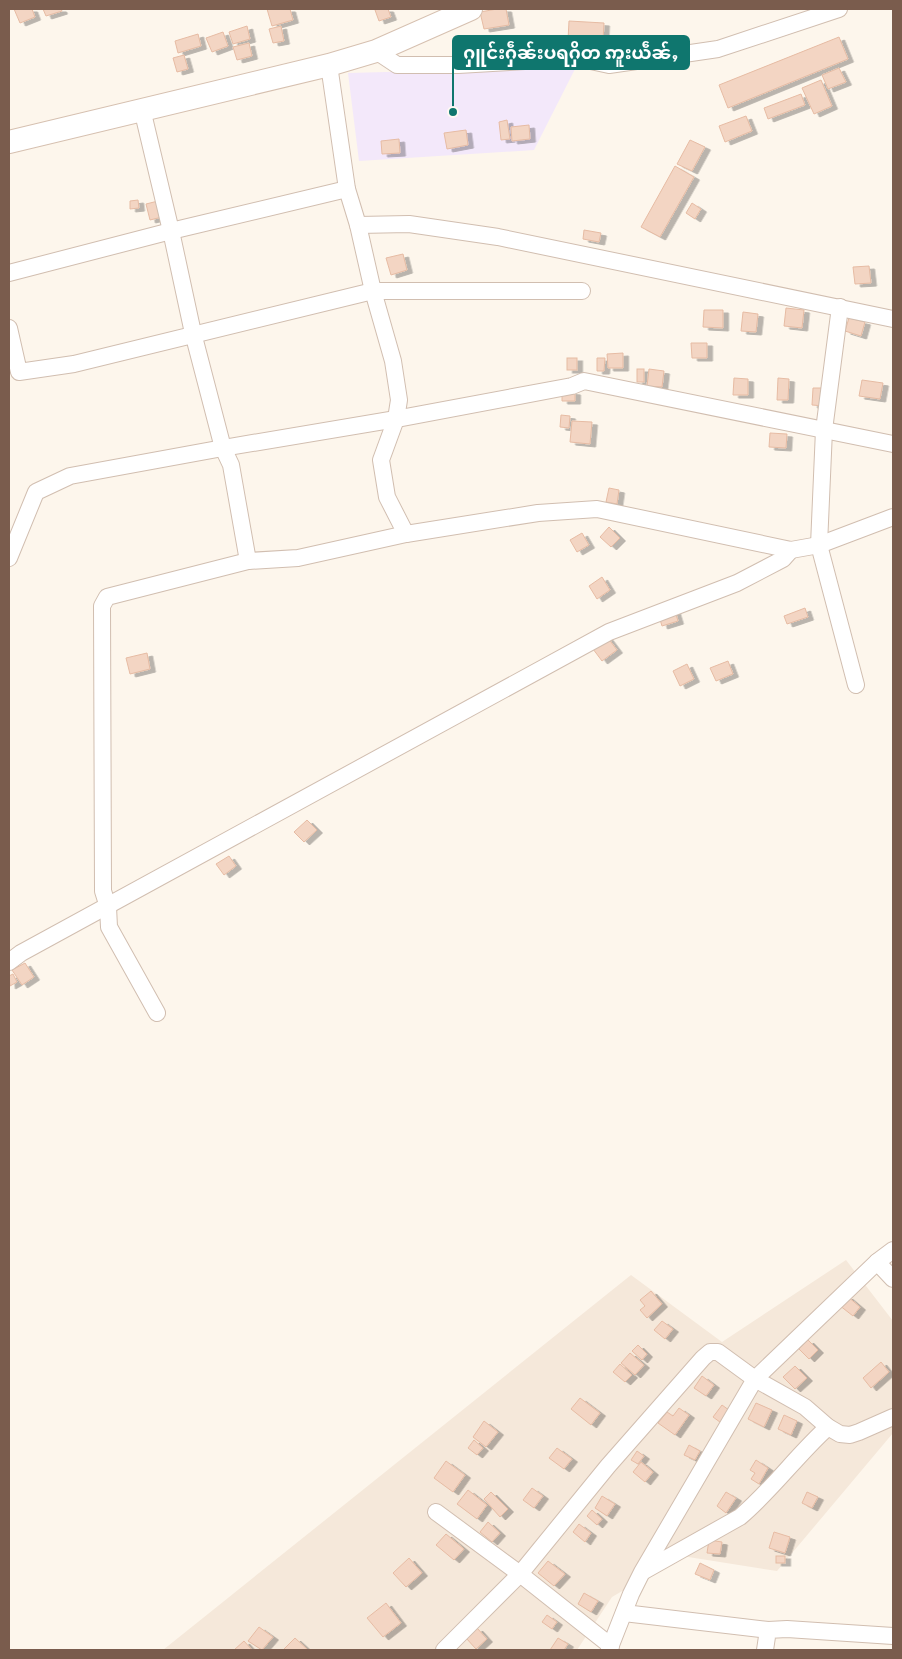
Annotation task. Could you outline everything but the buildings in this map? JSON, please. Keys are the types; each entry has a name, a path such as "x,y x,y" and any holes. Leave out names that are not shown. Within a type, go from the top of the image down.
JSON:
{"street":[{"path":"9,142 329,65 376,50 471,9"},
{"path":"376,50 397,65 458,65 578,58 609,65 718,49 839,9"},
{"path":"329,65 347,189 393,361 399,400 396,419 381,460 387,497 406,534"},
{"path":"142,109 193,333 222,448 231,465 248,561"},
{"path":"9,273 171,231 347,189"},
{"path":"358,225 409,224 498,237 893,319"},
{"path":"9,328 19,372 74,364 193,333 373,291 582,291"},
{"path":"840,308 824,430 819,545 856,685"},
{"path":"9,558 36,492 70,476 396,419 572,386 584,381 893,444"},
{"path":"157,1013 109,927 108,907 103,891 102,606 107,598 248,561 298,558 406,534 538,512 597,509 791,550 819,545 893,517"},
{"path":"9,962 21,953 609,632 737,583 784,558 791,550"},
{"path":"436,1512 520,1574 610,1648 631,1594 642,1572 755,1379 877,1262 893,1250"},
{"path":"877,1262 893,1279"},
{"path":"444,1650 520,1574 608,1466 702,1358 710,1352 718,1352 755,1379 805,1407 828,1427 840,1434 850,1435 893,1417"},
{"path":"642,1572 740,1517 754,1506 810,1443 828,1427"},
{"path":"624,1613 768,1630 787,1629 893,1636"},
{"path":"765,1650 768,1630"}],"shaded area":[{"path":"576,67 534,150 359,161 348,73"},
{"path":"846,1260 893,1321 893,1433 777,1571 682,1556 612,1597 577,1650 163,1650 631,1275 722,1342"}],"place":[{"name":"ႁူင်းႁဵၼ်းပရႁိတ ဢူးယဵၼ်ႇ","path":"453,112"}]}
